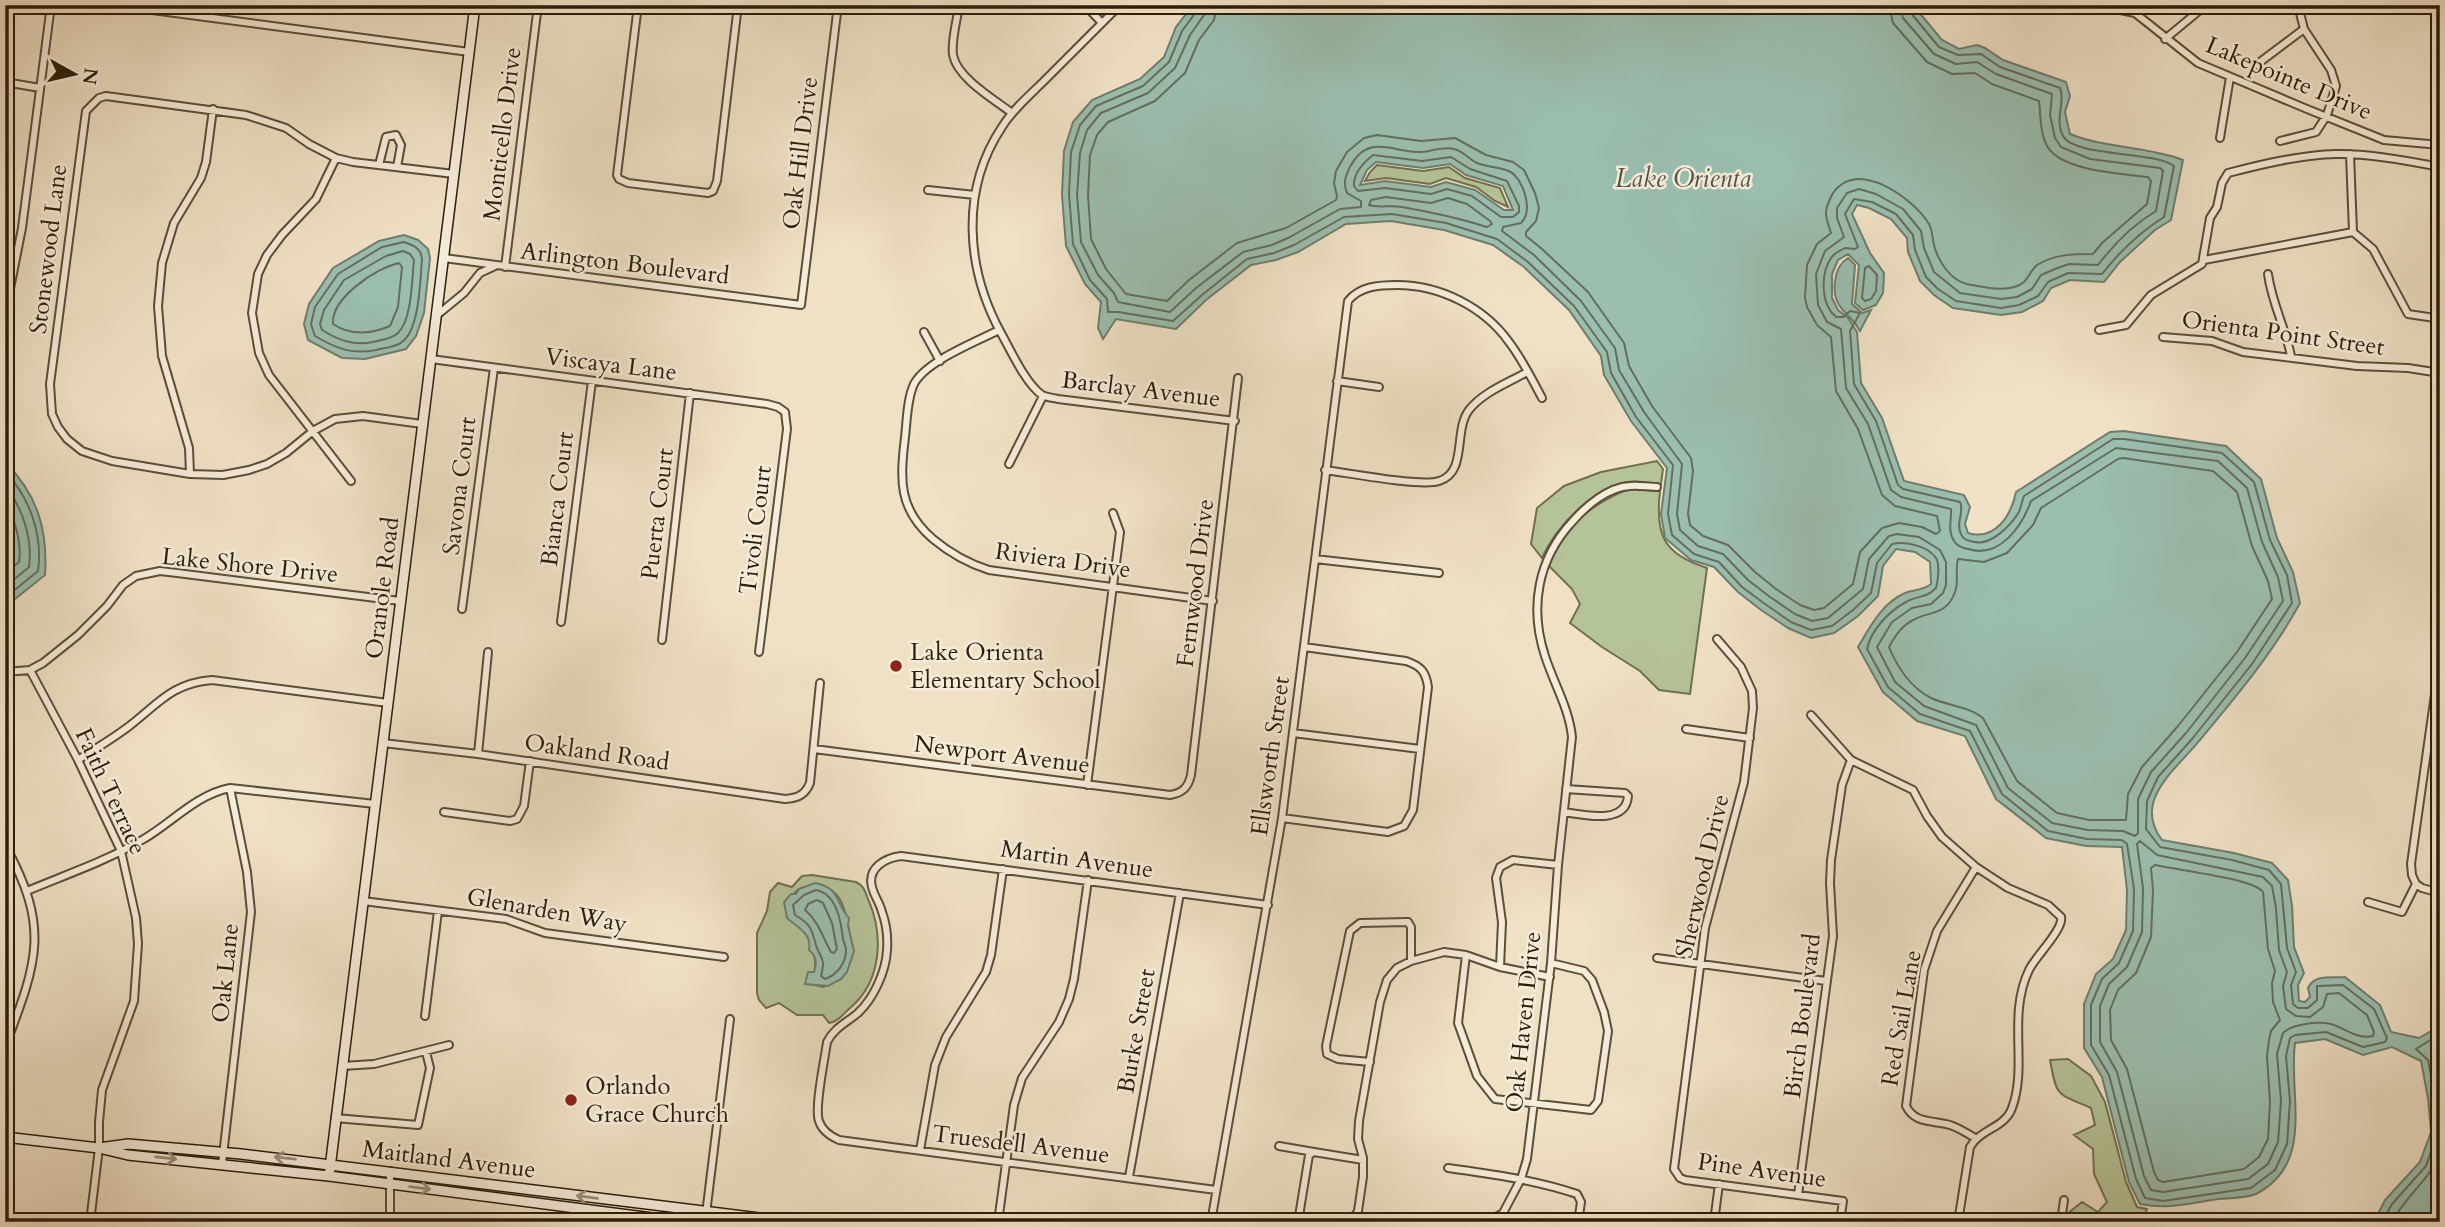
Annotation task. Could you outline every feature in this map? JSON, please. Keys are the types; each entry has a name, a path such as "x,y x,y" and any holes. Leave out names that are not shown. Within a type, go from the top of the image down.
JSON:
{"main road":[{"name":"Oranole Road","path":"328,1176 475,5"},
{"name":"Maitland Avenue","path":"5,1137 683,1222"},
{"name":"Maitland Avenue","path":"99,1148 128,1144 329,1163 636,1203 706,1217 793,1222"},
{"path":"533,1190 546,1205"}],"street":[{"path":"5,314 22,228 51,5"},
{"path":"114,5 469,52"},
{"name":"Monticello Drive","path":"505,267 538,5"},
{"path":"638,5 617,168 619,179 628,183 704,193 713,191 717,181 738,5"},
{"name":"Oak Hill Drive","path":"801,305 838,5"},
{"path":"959,5 953,53 956,64 963,75 1012,113"},
{"path":"1085,5 1102,23"},
{"name":"Barclay Avenue","path":"1120,5 1012,113 987,153 979,175 972,226 972,249 986,302 1024,373 1043,396 1235,421"},
{"name":"Lakepointe Drive","path":"2096,5 2135,13 2198,64 2384,140 2440,145"},
{"path":"2135,13 2140,5"},
{"path":"2165,39 2206,5"},
{"path":"2280,141 2316,132 2327,115 2336,86 2332,70 2304,29 2298,5"},
{"path":"2256,65 2304,29"},
{"path":"2220,138 2230,77"},
{"path":"5,82 40,88"},
{"name":"Stonewood Lane","path":"422,424 351,416 335,419 313,431 286,453 249,470 223,475 190,474 112,461 82,452 58,427 52,414 50,384 86,111 93,102 106,96 213,109 266,120 286,128 336,158 454,174"},
{"path":"190,474 187,438 162,356 158,306 162,263 174,223 201,178 206,162 213,109"},
{"path":"379,165 386,137 396,135 401,145 397,167"},
{"path":"2204,260 2202,254 2210,218 2217,208 2222,183 2228,173 2276,161 2334,154 2440,167"},
{"path":"2350,154 2353,232 2373,249 2408,314 2435,318 2440,280"},
{"path":"336,158 316,199 267,255 258,274 252,313 259,353 269,375 351,481"},
{"path":"928,190 975,195"},
{"path":"2099,330 2126,325 2151,295 2202,264 2204,260 2353,232"},
{"name":"Arlington Boulevard","path":"444,258 801,305"},
{"path":"436,316 464,293 480,273 495,266"},
{"path":"2268,274 2271,299 2287,336 2291,356"},
{"name":"Ellsworth Street","path":"1211,1222 1282,818 1348,301 1360,290 1381,285 1410,285 1444,293 1467,303 1497,327 1528,372"},
{"name":"Riviera Drive","path":"999,330 940,361 914,383 902,480 906,504 913,519 956,557 989,570 1213,601"},
{"path":"924,332 940,361"},
{"name":"Orienta Point Street","path":"2163,337 2211,341 2244,352 2440,373"},
{"name":"Viscaya Lane","path":"431,359 767,404 785,412"},
{"name":"Savona Court","path":"463,609 494,368"},
{"path":"1325,470 1428,483 1447,478 1456,463 1461,426 1466,413 1476,402 1528,372 1542,398"},
{"name":"Fernwood Drive","path":"1184,790 1191,775 1238,378"},
{"name":"Bianca Court","path":"561,622 592,381"},
{"path":"1336,381 1379,387"},
{"name":"Puerta Court","path":"662,640 690,393"},
{"path":"1009,464 1043,396"},
{"name":"Tivoli Court","path":"759,652 787,429 785,412"},
{"name":"Oak Haven Drive","path":"1487,1222 1503,1213 1521,1179 1527,1159 1552,963 1558,865 1572,737 1571,721 1544,654 1537,614 1539,587 1547,557 1558,538 1586,506 1628,485 1657,487"},
{"path":"1087,785 1120,533 1113,513"},
{"path":"1315,559 1439,573"},
{"name":"Lake Shore Drive","path":"5,672 30,670 43,663 78,635 107,606 123,585 136,576 148,573 177,573 400,601"},
{"name":"Sherwood Drive","path":"1676,1174 1675,1164 1705,928 1744,782 1754,708 1752,691 1741,667 1717,639"},
{"path":"1282,818 1388,832 1404,826 1413,810 1428,687 1424,671 1417,664 1406,661 1304,648"},
{"path":"478,754 488,652"},
{"path":"2440,659 2411,864 2416,884 2440,892"},
{"name":"Faith Terrace","path":"30,670 78,760 121,851 136,918 137,979 134,1002 102,1090 99,1148 90,1222"},
{"path":"78,760 116,736 164,696 180,686 199,681 212,680 388,703"},
{"path":"814,749 820,683"},
{"path":"1811,715 1851,760 1913,790 1942,836 1976,867 2008,888 2048,905 2056,911 2062,922 2032,964 2020,995 2017,1018 2019,1058 2012,1108 2001,1124 1975,1138 1970,1147 1958,1222"},
{"path":"1686,729 1750,737"},
{"path":"1293,733 1420,750"},
{"name":"Oakland Road","path":"383,743 530,761 785,799 803,794 810,783 814,749"},
{"name":"Newport Avenue","path":"814,749 1170,795 1184,790"},
{"name":"Birch Boulevard","path":"1798,1195 1833,936 1830,883 1832,860 1842,785 1851,760"},
{"path":"444,812 510,821 517,819 524,806 530,761"},
{"path":"27,891 121,851 157,831 215,791 230,788 375,804"},
{"name":"Oak Lane","path":"222,1164 251,912 247,872 230,788"},
{"path":"1564,812 1606,816 1628,806 1628,796 1625,793 1566,789"},
{"path":"5,845 27,891 35,928 33,963 28,987 5,1047"},
{"name":"Martin Avenue","path":"824,1130 818,1115 827,1042 831,1033 859,1012 882,973 887,951 883,913 872,886 871,876 874,869 891,857 901,856 1268,905"},
{"path":"1500,967 1502,922 1496,878 1500,867 1513,860 1558,865"},
{"name":"Red Sail Lane","path":"1975,1138 1947,1124 1919,1120 1910,1115 1906,1106 1924,970 1937,931 1976,867"},
{"path":"920,1150 934,1065 946,1037 986,972 991,955 1003,869"},
{"path":"998,1222 1014,1105 1022,1078 1059,1022 1069,999 1088,880"},
{"path":"2368,902 2402,912 2416,884"},
{"name":"Burke Street","path":"1129,1177 1180,892"},
{"name":"Glenarden Way","path":"363,901 506,919 545,933 724,957"},
{"path":"425,1016 438,911"},
{"path":"1370,1062 1338,1059 1327,1054 1326,1046 1350,931 1360,923 1408,922 1411,927 1412,961"},
{"path":"1351,1222 1358,1211 1363,1177 1358,1130 1380,1002 1387,980 1397,968 1412,961 1444,953 1550,977"},
{"path":"1466,956 1458,1023 1477,1076 1495,1099 1591,1110 1598,1101 1608,1031 1604,1012 1592,980 1584,971 1552,963"},
{"path":"1657,958 1826,981"},
{"path":"706,1217 730,1019"},
{"path":"342,1066 374,1064 449,1045"},
{"path":"335,1118 418,1125 430,1068 426,1052"},
{"name":"Truesdell Avenue","path":"824,1130 839,1139 1216,1190"},
{"path":"1279,1146 1363,1160"},
{"path":"1298,1222 1309,1155 1314,1152"},
{"path":"1448,1168 1521,1179 1577,1195 1581,1202 1578,1222"},
{"path":"390,1171 390,1222"},
{"name":"Pine Avenue","path":"1676,1174 1685,1180 1843,1201 1840,1222"},
{"path":"1714,1222 1719,1184"},
{"path":"2061,1222 2064,1200"},
{"path":"635,1216 636,1203"}],"shaded area":[{"path":"1377,165 1423,171 1449,167 1465,178 1500,188 1508,207 1476,187 1446,178 1430,184 1386,178 1365,181"},
{"path":"1657,461 1663,469 1661,484 1636,481 1615,485 1577,510 1556,534 1542,558 1531,544 1537,508 1564,486 1601,472"},
{"path":"1629,489 1660,491 1659,520 1665,541 1680,556 1707,568 1690,694 1659,690 1640,671 1570,623 1580,604 1572,589 1549,566 1561,540 1580,518 1604,501"},
{"path":"812,875 859,884 866,894 876,927 877,957 869,985 850,1008 829,1023 823,1015 797,1015 779,1003 766,1008 757,993 757,933 767,911 770,892 778,883 792,887 802,876","holes":["811,885 821,886 835,893 843,905 852,950 841,979 823,987 810,984 810,973 814,973 815,968 813,950 802,928 787,918 785,902 799,889"]},
{"path":"2068,1059 2091,1076 2105,1102 2126,1182 2137,1207 2147,1209 2142,1222 2066,1222 2067,1214 2082,1202 2098,1212 2107,1202 2094,1174 2093,1149 2074,1135 2095,1125 2091,1108 2065,1097 2055,1082 2050,1060"}],"water":[{"name":"Lake Orienta","path":"1193,5 1913,5 1942,40 1959,49 1977,45 2003,60 2066,82 2070,96 2065,112 2070,134 2183,160 2171,220 2155,230 2120,262 2104,282 2070,280 2051,288 2043,301 2022,312 2001,315 1953,308 1920,281 1908,252 1907,238 1891,219 1857,205 1852,214 1870,253 1884,273 1883,293 1876,305 1863,310 1855,303 1859,265 1848,254 1838,260 1832,274 1832,298 1838,310 1848,318 1857,332 1861,383 1882,418 1904,481 1964,495 1970,507 1965,524 1968,533 1978,535 1994,530 2006,518 2016,492 2110,432 2124,431 2226,446 2261,479 2277,538 2293,572 2300,603 2253,675 2162,784 2154,800 2153,821 2162,840 2272,863 2288,880 2294,947 2304,973 2298,985 2299,1001 2305,1002 2310,997 2308,988 2314,981 2345,977 2380,1005 2391,1032 2419,1038 2440,1026 2440,1222 2374,1222 2385,1200 2420,1162 2431,1132 2421,1061 2392,1047 2363,1055 2325,1039 2295,1043 2293,1146 2275,1181 2256,1194 2248,1196 2171,1206 2140,1204 2129,1182 2102,1077 2084,1048 2084,1004 2096,974 2113,959 2126,930 2127,890 2122,847 2086,846 2046,838 1996,799 1965,736 1917,721 1883,692 1858,647 1877,616 1890,603 1905,593 1931,584 1930,562 1915,552 1896,549 1883,566 1878,596 1858,616 1834,633 1811,638 1788,628 1761,610 1738,592 1714,567 1691,560 1665,538 1661,514 1667,468 1631,421 1604,375 1601,356 1569,310 1524,267 1493,245 1444,230 1391,221 1346,224 1298,252 1251,265 1206,300 1176,329 1116,319 1103,339 1098,328 1101,302 1085,284 1066,246 1062,195 1064,151 1073,122 1092,100 1140,79 1164,57 1176,27","holes":["1376,162 1423,168 1450,164 1466,175 1503,186 1513,210 1504,210 1475,190 1446,182 1431,187 1385,181 1360,185 1367,170"]},
{"path":"404,235 418,240 428,249 430,258 424,313 416,336 406,349 365,359 342,358 308,340 304,324 309,304 333,268 379,241"},
{"path":"1848,258 1855,265 1852,304 1862,313 1871,310 1860,331 1836,297 1836,275"},
{"path":"5,462 25,487 38,513 45,542 45,575 5,607"},
{"path":"815,883 833,892 849,918 848,926 854,951 847,972 828,986 805,984 808,972 814,972 816,960 809,950 806,935 787,918 784,902 799,889"}],"place":[{"name":"Lake Orienta Elementary School","path":"896,666"},
{"name":"Orlando Grace Church","path":"571,1100"}]}
